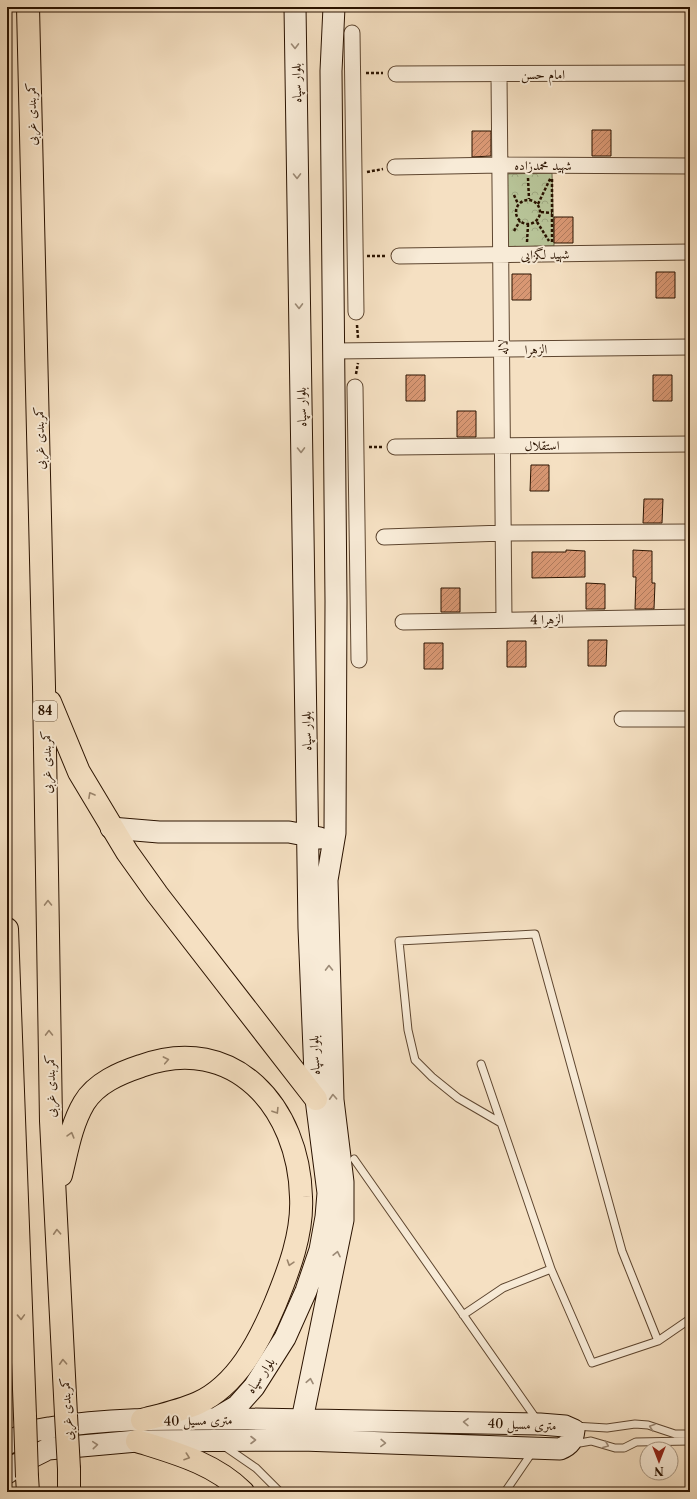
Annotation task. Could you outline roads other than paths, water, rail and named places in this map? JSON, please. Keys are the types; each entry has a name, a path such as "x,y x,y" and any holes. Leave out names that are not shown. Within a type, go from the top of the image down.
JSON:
{"highway":[{"name":"کمربندی غربی","path":"28,7 44,687 51,1113 70,1492"},
{"path":"44,687 79,772 112,828 157,894 316,1099"},
{"path":"7,929 25,1416 21,1481"},
{"path":"55,1200 70,1136 84,1102 94,1090 106,1081 123,1072 145,1064 170,1058 192,1057 212,1060 229,1066 248,1078 262,1092 272,1105 290,1138 300,1173 302,1198 300,1222 292,1260 262,1332 234,1376 212,1396 181,1410 142,1420"},
{"path":"7,1293 10,1258 18,1228"},
{"path":"137,1441 196,1460 236,1485 243,1492"}],"main road":[{"name":"بلوار سپاه","path":"295,7 309,928 316,1099 327,1121 343,1182 343,1220 302,1420 302,1440"},
{"name":"بلوار سپاه","path":"215,1419 237,1406 254,1387 285,1338 306,1291 320,1250 326,1218 328,1193 327,1121 332,1085 327,880 335,840 335,495 331,71 334,7"},
{"path":"112,828 159,832 290,832 335,840"},
{"name":"40 متری مسیل","path":"7,1444 18,1436 47,1428 142,1420 215,1419 540,1424 567,1436 560,1448 302,1440 137,1441 48,1449 18,1464 21,1481"}],"street":[{"path":"352,33 356,312"},
{"name":"امام حسن","path":"396,74 499,75 690,73"},
{"name":"لاله","path":"499,75 504,620"},
{"name":"شهید محمدزاده","path":"395,167 500,165 554,171 690,166"},
{"path":"332,173 354,174"},
{"name":"شهید لگزایی","path":"399,256 690,252"},
{"name":"الزهرا","path":"334,351 502,350 690,346"},
{"path":"355,388 359,660"},
{"name":"استقلال","path":"395,447 690,444"},
{"path":"335,495 357,496"},
{"path":"384,537 504,533 690,532"},
{"name":"الزهرا 4","path":"403,622 690,617"},
{"path":"622,719 690,719"}],"lane":[{"path":"501,1123 458,1098 432,1077 416,1060 408,1030 399,941 535,934 622,1251 658,1340"},
{"path":"481,1064 551,1269 592,1363 658,1340 690,1319"},
{"path":"354,1159 540,1424"},
{"path":"463,1315 503,1288 551,1269"},
{"path":"567,1436 607,1428 642,1424 675,1434 690,1434"},
{"path":"567,1436 615,1448 624,1448 636,1442 690,1441"},
{"path":"216,1440 256,1468 280,1492"},
{"path":"505,1492 534,1448"}]}
